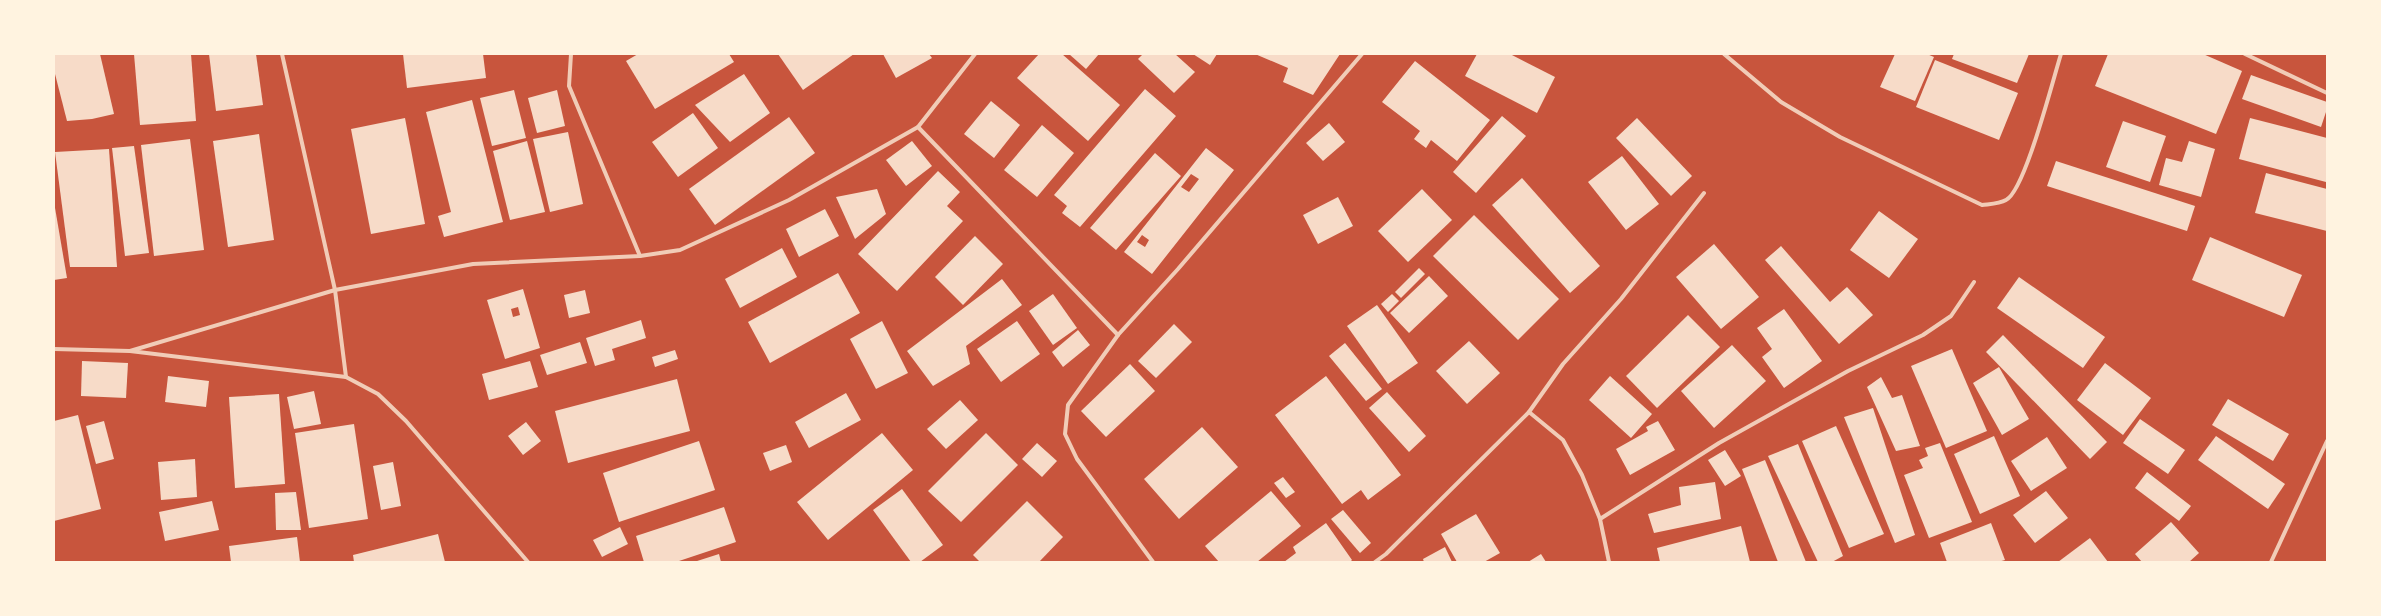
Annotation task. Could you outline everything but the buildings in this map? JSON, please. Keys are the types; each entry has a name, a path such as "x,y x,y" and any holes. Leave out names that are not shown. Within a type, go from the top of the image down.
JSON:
{"street":[{"path":"282,54 335,290 346,377"},
{"path":"571,54 569,86 640,256"},
{"path":"130,351 335,290 473,264 640,256 680,250 789,200 918,127 975,54"},
{"path":"1153,562 1077,459 1065,434 1068,405 1118,335 1178,270 1362,54"},
{"path":"1724,54 1781,102 1840,137 1982,205 2006,200 2015,192 2025,170 2061,54"},
{"path":"2245,54 2327,93"},
{"path":"918,127 1118,335"},
{"path":"1375,562 1386,554 1529,412 1563,364 1621,299 1704,193"},
{"path":"1600,519 1719,443 1848,371 1923,335 1951,316 1974,282"},
{"path":"54,349 130,351 346,377 378,394 406,421 528,562"},
{"path":"1529,412 1563,440 1582,475 1600,519 1610,562"},
{"path":"2271,562 2327,441"}]}
